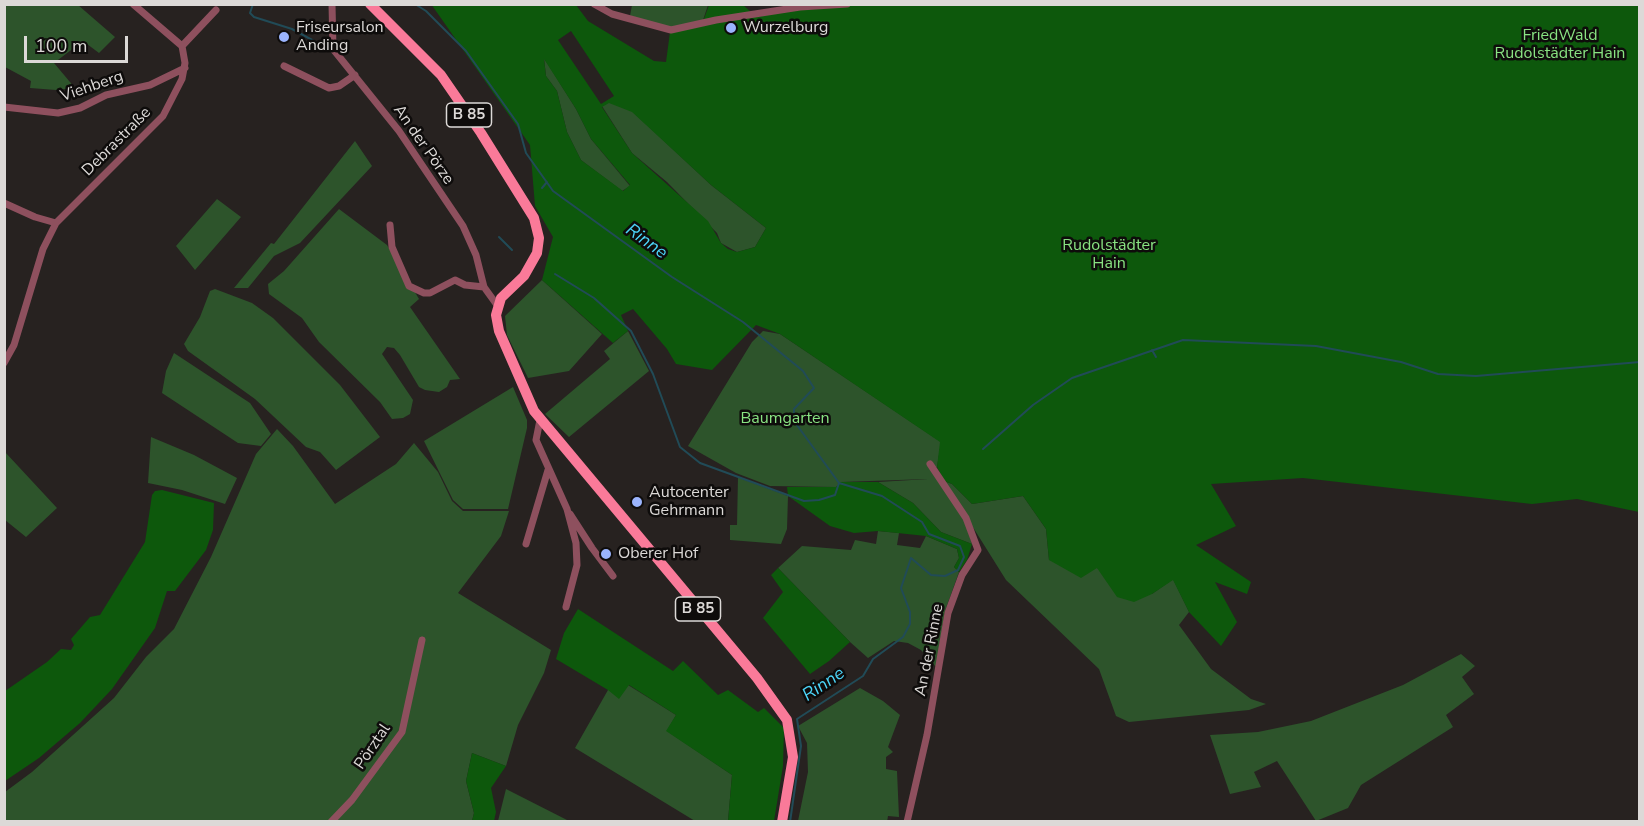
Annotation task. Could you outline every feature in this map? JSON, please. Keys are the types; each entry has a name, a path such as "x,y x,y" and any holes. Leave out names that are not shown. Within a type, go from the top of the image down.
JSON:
{"main road":[{"name":"B 85","path":"370,4 441,75 485,139 534,219 539,244 533,263 497,305 499,331 540,420 778,705 787,720 793,748 782,822"}],"street":[{"path":"134,4 182,46 216,10"},
{"name":"An der Pörze","path":"332,4 332,46 399,131 468,234 484,287 497,305"},
{"path":"594,4 612,14 671,30 716,20 800,7 847,4"},
{"name":"Debrastraße","path":"4,363 14,345 43,249 56,223 163,116 177,92 185,68 182,46"},
{"path":"284,66 328,88 339,86 355,75"},
{"name":"Viehberg","path":"4,107 57,113 80,108 106,95 150,85 185,68"},
{"path":"4,203 56,223"},
{"path":"390,225 392,247 408,286 424,293 430,293 455,280 465,285 484,287"},
{"path":"540,420 536,440 548,470 567,509 592,549 613,576"},
{"name":"An der Rinne","path":"907,822 927,735 948,613 962,575 978,550 966,518 930,464"},
{"path":"526,544 548,470"},
{"path":"566,607 577,565 576,543 567,509"},
{"name":"Pörztal","path":"331,822 352,800 402,732 422,640"}],"green space":[{"name":"Rudolstädter Hain","path":"431,4 576,5 588,21 654,61 666,62 670,32 702,24 709,5 743,5 757,17 800,8 864,4 1639,5 1639,512 1577,499 1532,504 1303,478 1211,484 1236,526 1196,545 1251,582 1247,594 1215,582 1237,622 1221,646 1189,612 1173,580 1152,594 1134,602 1117,597 1097,568 1081,578 1049,560 1046,529 1023,496 972,504 952,484 944,481 937,467 940,442 780,334 756,325 712,370 676,364 667,349 633,309 621,315 628,331 613,343 542,280 553,237 535,206 530,145","holes":["571,31 614,96 601,104 558,40","544,59 576,109 591,139 630,185 623,191 581,160 567,132 557,91 546,76","609,103 632,112 711,185 766,228 755,247 737,252 721,243 708,221 632,153 602,107"]},
{"path":"4,5 78,5 115,37 99,53 83,41 54,63 75,88 56,90 30,88 31,81 5,67"},
{"path":"632,5 708,5 703,20 673,28 630,16"},
{"path":"544,58 576,109 591,139 630,186 622,191 581,160 567,132 557,91 546,76"},
{"path":"609,102 632,111 711,185 766,228 755,247 737,252 721,243 717,233 667,182 632,153 602,106"},
{"path":"355,141 372,166 300,243 274,256 248,288 234,288 271,243 274,244"},
{"path":"217,199 241,217 195,270 176,246"},
{"path":"339,209 387,245 419,299 410,307 460,379 450,380 447,387 439,392 425,390 419,387 394,348 387,347 382,354 413,400 410,414 403,418 392,419 380,402 319,342 302,318 269,294 268,284 284,271"},
{"path":"542,280 602,334 569,371 528,378 507,335 505,316"},
{"path":"215,289 252,303 273,318 340,385 380,437 336,470 320,452 306,447 255,399 188,351 184,344 200,317 210,291"},
{"path":"628,331 649,371 569,437 545,414 610,359 604,351"},
{"name":"Baumgarten","path":"763,331 780,334 941,442 937,467 930,469 964,519 972,544 941,532 913,503 878,482 928,479 841,482 836,487 770,486 736,473 688,446 752,342"},
{"path":"174,353 250,403 271,434 261,446 238,443 162,393 166,371"},
{"path":"513,387 527,420 527,428 508,509 463,509 453,500 424,441"},
{"path":"277,429 293,446 335,504 396,464 414,443 438,472 452,501 463,511 509,511 501,536 458,593 551,650 544,673 518,725 506,766 472,753 466,781 474,813 472,821 5,822 5,792 32,772 114,698 146,657 174,629 211,557 256,454"},
{"path":"151,437 194,455 237,478 225,504 182,490 148,483"},
{"path":"5,452 57,508 26,537 5,520"},
{"path":"738,477 788,496 787,529 781,544 730,540 730,525 737,525"},
{"path":"944,481 952,484 972,504 1023,496 1046,529 1049,560 1097,568 1152,594 1173,579 1189,612 1179,625 1211,669 1251,699 1266,704 1249,710 1129,722 1116,716 1099,669 1006,580"},
{"path":"841,482 878,482 913,503 941,532 972,544 967,560 959,572 954,567 959,558 957,549 926,536 878,531 854,533 830,526 788,496 787,487 836,487"},
{"path":"162,490 214,503 213,530 206,550 175,591 167,591 155,628 112,689 80,723 39,758 5,781 5,691 47,662 61,649 71,650 74,645 71,639 90,617 100,615 145,542 152,495 155,491"},
{"path":"878,531 899,533 897,545 920,548 926,536 957,549 959,558 954,567 959,572 945,611 936,667 921,650 908,643 894,641 868,658 778,568 802,546 851,550 855,540 876,544"},
{"path":"778,568 850,642 810,674 763,618 783,592 771,575"},
{"path":"578,609 673,671 683,661 718,695 728,690 758,712 764,708 784,728 783,766 774,821 728,821 732,775 666,731 676,715 629,685 619,699 556,659 564,633"},
{"path":"1461,654 1475,666 1462,677 1474,694 1446,715 1453,727 1361,785 1348,808 1316,821 1277,761 1254,772 1261,787 1230,794 1210,735 1258,732 1311,721 1403,685"},
{"path":"628,685 676,715 667,731 732,775 728,821 695,821 575,748 608,690"},
{"path":"860,688 883,701 900,715 888,747 893,752 886,757 886,769 897,771 899,817 888,816 887,822 798,821 808,772 807,743 798,726"},
{"path":"472,753 506,766 491,788 496,812 494,821 472,821 474,813 466,781"},
{"path":"506,789 569,821 498,821"}],"waterway":[{"name":"Rinne","path":"253,4 250,13 254,17 292,29 325,47"},
{"name":"Rinne","path":"415,4 426,11 466,51 518,124 526,153 553,191 672,277 743,322 803,371 814,388 794,409 794,421 839,483 882,496 922,522 929,534 960,546 964,557 958,570 945,576 931,575 911,558 901,588 910,612 910,624 903,637 873,659 863,676 797,719 801,746 790,822"},
{"name":"Rinne","path":"542,188 547,182"},
{"name":"Rinne","path":"499,237 512,250"},
{"name":"Rinne","path":"555,274 594,298 631,331 653,374 680,447 700,463 804,501 819,500 835,495 839,483"},
{"path":"983,449 1033,405 1072,378 1183,340 1316,346 1401,362 1438,374 1476,376 1640,362"},
{"path":"1152,350 1156,357"}],"place":[{"name":"Wurzelburg","path":"731,28"},
{"name":"Friseursalon Anding","path":"284,37"},
{"name":"Autocenter Gehrmann","path":"637,502"},
{"name":"Oberer Hof","path":"606,554"}],"park label":[{"name":"FriedWald Rudolstädter Hain","path":"1560,45"}]}
